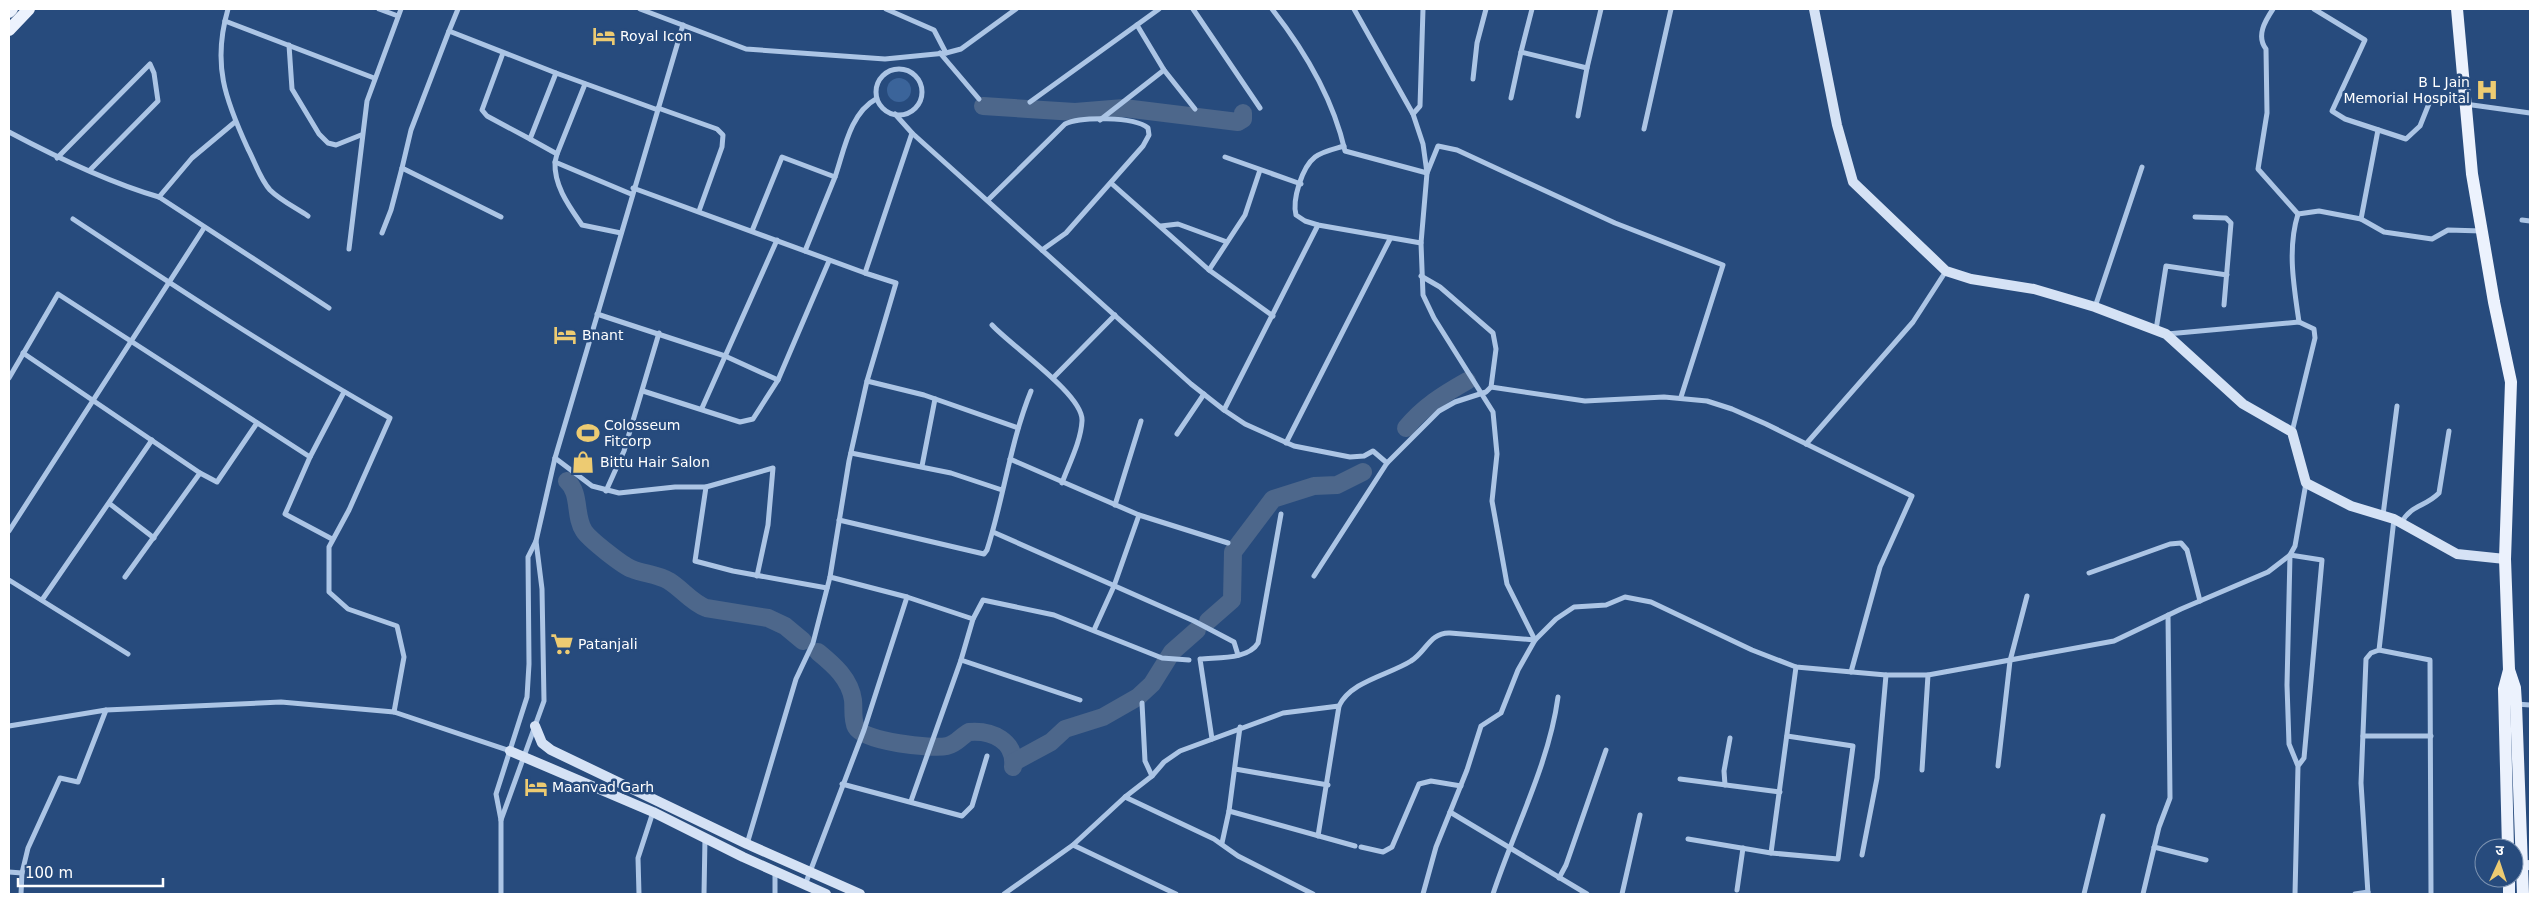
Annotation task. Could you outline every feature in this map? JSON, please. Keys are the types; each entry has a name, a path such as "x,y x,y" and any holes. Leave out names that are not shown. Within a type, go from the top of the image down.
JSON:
{"main road":[{"path":"9,12 12,9"},
{"path":"9,30 29,9"},
{"path":"2457,9 2462,47 2472,174 2511,382 2505,559 2509,670 2515,688 2516,704 2521,838"},
{"path":"2462,47 2464,9"},
{"path":"2508,838 2504,688 2509,670"}],"street":[{"path":"228,9 224,21 220,49 221,78 236,122 270,189 308,216"},
{"path":"379,9 398,16"},
{"path":"349,249 362,135 374,78 401,9"},
{"path":"382,233 391,210 411,130 458,9"},
{"path":"640,9 746,49 885,59 943,53 970,44 1016,9"},
{"path":"886,9 934,30 943,53 979,98"},
{"path":"1030,102 1159,9"},
{"path":"1193,9 1260,108"},
{"path":"1272,9 1286,27 1321,84 1338,124 1345,151 1427,173"},
{"path":"1354,9 1413,114 1423,144 1427,173 1421,243 1421,276 1425,301 1493,412 1497,454 1492,502 1507,584 1535,640"},
{"path":"1413,114 1420,106 1423,9"},
{"path":"1473,79 1477,43 1486,9"},
{"path":"1511,98 1532,9"},
{"path":"1578,116 1601,9"},
{"path":"1644,129 1671,9"},
{"path":"1814,9 1837,125 1853,182 1946,271 1971,279 2034,289 2095,307 2161,332 2243,404 2292,432"},
{"path":"2274,9 2261,32 2262,43 2266,49 2267,113 2258,169 2298,214"},
{"path":"2314,9 2365,40 2332,111 2345,119 2406,139 2420,126 2430,101 2439,96 2465,104 2530,113"},
{"path":"224,21 374,78"},
{"path":"501,894 501,820 496,794 527,697 530,664 528,563 536,541 555,458 632,191 683,25"},
{"path":"1137,25 1164,70 1195,109"},
{"path":"449,31 585,84 717,129 723,135 722,147 699,211"},
{"path":"289,45 292,89 319,134 328,143 336,145 362,135"},
{"path":"1521,52 1587,68"},
{"path":"503,53 482,110 486,116 556,154"},
{"path":"885,59 890,70"},
{"path":"57,158 150,64 154,73 158,101 90,170"},
{"path":"897,68 912,73 918,78 922,93 916,107 903,114 895,114 883,109 876,99 875,93 878,80 890,70 897,68"},
{"path":"1100,120 1164,70"},
{"path":"530,139 556,73"},
{"path":"585,84 556,154 555,173 561,193 582,225 621,233"},
{"path":"805,252 857,116 864,106 876,99"},
{"path":"895,114 912,133 1042,250 1224,410 1245,424 1286,443 1350,457 1364,456 1373,451 1387,463"},
{"path":"988,200 1064,124 1074,121 1100,120 1132,121 1144,125 1149,131 1146,143 1066,233 1042,250"},
{"path":"158,197 192,158 236,122"},
{"path":"2361,218 2378,130"},
{"path":"9,132 57,158 137,191 158,197 328,308"},
{"path":"865,273 912,133"},
{"path":"1344,146 1313,158 1300,184 1295,206 1296,215 1306,221 1318,224 1390,239 1421,243"},
{"path":"1427,173 1438,146 1457,150 1615,224 1723,265 1681,397"},
{"path":"752,231 782,157 835,177"},
{"path":"1225,157 1300,184"},
{"path":"555,162 632,191 699,211 829,262 896,283 866,382 851,453 830,577 812,643 796,679 747,844"},
{"path":"2095,307 2142,167"},
{"path":"402,168 501,218"},
{"path":"1209,270 1245,214 1260,170"},
{"path":"1111,182 1209,270 1273,316"},
{"path":"2298,214 2319,212 2361,218 2384,232 2432,239 2448,230 2482,231"},
{"path":"2298,214 2294,231 2293,273 2299,322"},
{"path":"2195,217 2226,218 2231,223 2224,305"},
{"path":"73,219 169,283 344,392 390,418 349,510 329,547 329,592 348,609 396,626 404,657 394,712"},
{"path":"2522,220 2530,221"},
{"path":"1161,226 1178,224 1227,242"},
{"path":"1224,410 1318,224"},
{"path":"9,531 91,400 132,342 204,228"},
{"path":"1286,443 1390,239"},
{"path":"702,408 777,240"},
{"path":"643,391 702,408 736,421 749,422 768,398 778,380 829,262"},
{"path":"2161,332 2166,266 2227,275"},
{"path":"1806,444 1913,322 1946,271"},
{"path":"1314,576 1387,463 1439,411 1455,402 1482,394 1491,387 1496,350 1493,333 1440,287 1421,276"},
{"path":"9,378 58,294 310,457"},
{"path":"597,314 725,356 778,380"},
{"path":"1052,378 1115,315"},
{"path":"1424,894 1436,847 1461,786 1480,726 1501,713 1518,670 1535,640 1556,619 1574,607 1606,605 1625,596 1651,602 1743,646 1796,667 1886,675 1928,676 2114,642 2200,601 2268,572 2290,555 2295,546 2306,483 2292,432 2315,338 2314,329 2299,322 2161,332"},
{"path":"992,325 1004,338 1052,378 1075,401 1082,415 1081,427 1062,483"},
{"path":"606,491 624,451 659,333"},
{"path":"23,353 200,473 217,482 257,423"},
{"path":"866,382 935,399 1018,428"},
{"path":"1491,387 1585,401 1681,397 1707,401 1732,409 1912,496 1880,567 1851,672"},
{"path":"839,520 948,544 980,555 988,550 1002,504 1002,490 1018,428 1031,391"},
{"path":"332,539 285,514 310,457 344,392"},
{"path":"1177,434 1204,394"},
{"path":"922,466 935,399"},
{"path":"2383,516 2397,406"},
{"path":"1114,505 1141,421"},
{"path":"2379,650 2398,521 2408,510 2433,499 2439,493 2449,431"},
{"path":"42,600 110,504 152,440"},
{"path":"851,453 964,476 1002,490"},
{"path":"555,458 588,484 606,491 627,494 675,487 706,487 773,468 768,525 758,576"},
{"path":"1010,460 1139,515 1228,544"},
{"path":"125,577 200,473"},
{"path":"2306,483 2351,506 2398,521 2457,554 2505,559"},
{"path":"706,487 695,562 758,576 827,588"},
{"path":"110,504 154,538"},
{"path":"1212,739 1200,659 1238,655 1253,650 1258,643 1281,514"},
{"path":"1094,630 1114,586 1139,515"},
{"path":"993,532 1194,621 1231,641 1235,645 1238,655"},
{"path":"501,820 535,726 545,692 542,589 536,541"},
{"path":"2089,573 2170,544 2180,543 2187,550 2200,601"},
{"path":"2290,555 2287,685 2290,744 2298,766 2295,894"},
{"path":"2290,555 2322,560 2304,758 2298,766"},
{"path":"830,577 907,597 973,620"},
{"path":"9,580 128,654"},
{"path":"1998,766 2010,661 2027,596"},
{"path":"805,885 864,730 907,597"},
{"path":"911,801 962,660 973,620 983,600 1054,615 1162,658 1189,660"},
{"path":"2143,894 2159,827 2170,798 2168,616"},
{"path":"1318,836 1328,785 1339,706 1345,696 1352,690 1413,660 1439,634 1450,633 1535,640"},
{"path":"2355,894 2368,893 2362,783 2366,659 2371,653 2379,650 2430,660 2431,894"},
{"path":"962,660 1080,700"},
{"path":"1771,853 1796,667"},
{"path":"1862,855 1877,778 1886,675"},
{"path":"1922,770 1928,676"},
{"path":"1493,894 1508,847 1540,766 1556,716 1558,697"},
{"path":"9,726 106,710 281,702 394,712 523,755 653,812 776,872 826,894"},
{"path":"1142,703 1145,761 1152,776"},
{"path":"2516,704 2530,705"},
{"path":"1004,894 1073,845 1125,797 1152,776 1171,756 1282,713 1339,706"},
{"path":"21,894 22,873 28,848 60,778 78,782 106,710"},
{"path":"535,726 542,743 551,750 747,844 860,894"},
{"path":"1222,843 1229,811 1240,728"},
{"path":"1688,839 1771,853 1838,860 1853,746 1787,736"},
{"path":"2363,736 2431,736"},
{"path":"1725,785 1724,771 1730,738"},
{"path":"1559,878 1566,865 1606,750"},
{"path":"842,784 911,801 957,815 966,814 972,806 987,756"},
{"path":"1235,769 1328,785"},
{"path":"1680,779 1780,792"},
{"path":"1229,811 1383,852 1392,847 1419,784 1431,781 1461,786"},
{"path":"1125,797 1222,843 1238,856 1312,894"},
{"path":"639,894 638,858 653,812"},
{"path":"1450,812 1587,894"},
{"path":"1622,894 1640,815"},
{"path":"2084,894 2103,816"},
{"path":"704,894 705,838"},
{"path":"1073,845 1176,894"},
{"path":"1737,890 1743,848"},
{"path":"2154,848 2206,860"},
{"path":"9,872 22,873"},
{"path":"775,894 776,872"}],"shaded area":[{"path":"899,78 907,82 911,90 907,98 899,102 891,98 887,90 891,82"}],"waterway":[{"path":"983,106 1075,112 1124,108 1238,122 1243,119 1243,113"},
{"path":"1406,428 1434,402 1467,381"},
{"path":"1208,621 1232,600 1233,552 1273,499 1314,486 1337,485 1363,472"},
{"path":"567,481 574,492 579,519 584,531 599,546 621,563 632,569 669,581 706,608 768,618 785,626 803,641"},
{"path":"1014,762 1051,742 1065,729 1103,717 1138,697 1152,684 1172,652 1197,630"},
{"path":"818,652 835,667 849,685 853,700 855,724 862,732 871,737 899,743 939,747 954,744 969,732 986,733 1001,739 1011,750 1013,767"}],"place":[{"name":"Royal Icon","path":"604,36"},
{"name":"B L Jain Memorial Hospital","path":"2487,90"},
{"name":"Bnant","path":"565,335"},
{"name":"Colosseum Fitcorp","path":"588,433"},
{"name":"Bittu Hair Salon","path":"583,462"},
{"name":"Patanjali","path":"562,644"},
{"name":"Maanvad Garh","path":"536,787"}]}
